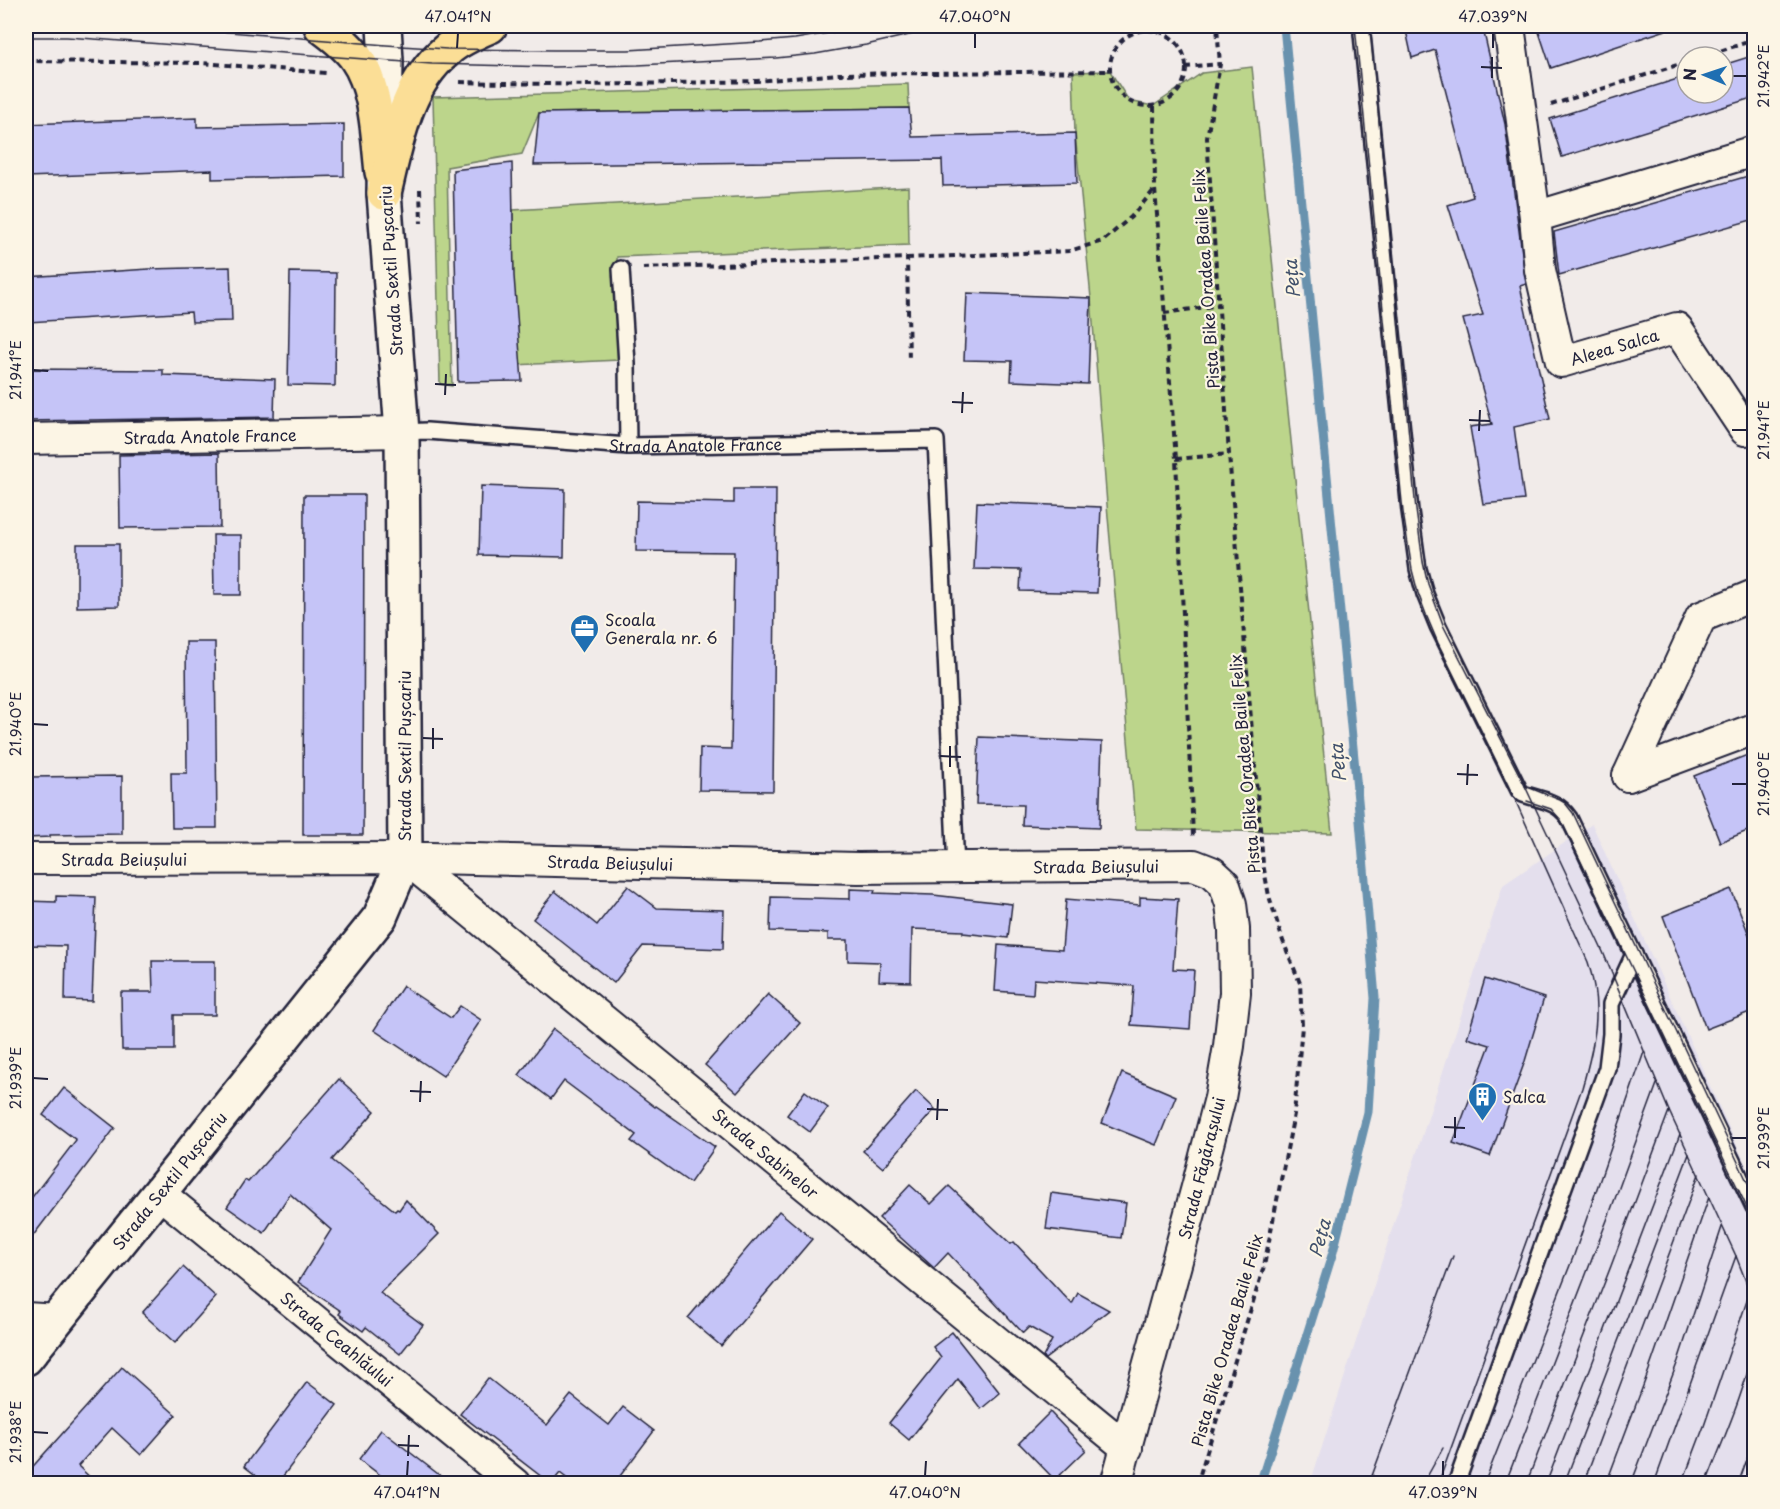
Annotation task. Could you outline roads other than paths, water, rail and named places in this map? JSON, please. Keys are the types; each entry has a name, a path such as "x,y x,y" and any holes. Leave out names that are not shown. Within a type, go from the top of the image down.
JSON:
{"main road":[{"path":"321,26 356,58 366,77 373,102 384,193"},
{"path":"384,193 404,117 419,82 447,49 490,26"}],"street":[{"name":"Strada Sextil Pușcariu","path":"26,1358 41,1319 159,1193 380,916 405,858 402,432 384,193 386,61 384,26"},
{"name":"Aleea Salca","path":"1509,26 1540,270 1561,362 1677,328 1745,430 1755,420"},
{"path":"1535,217 1755,151"},
{"name":"Strada Anatole France","path":"26,439 402,432"},
{"path":"1755,595 1701,616 1628,776 1755,729"},
{"name":"Strada Beiușului","path":"26,859 405,858 858,868 1194,865"},
{"name":"Strada Sabinelor","path":"405,858 1127,1448"},
{"name":"Strada Făgărașului","path":"1116,1484 1220,1098 1229,1046 1235,993 1234,929 1231,904 1224,883 1212,872 1194,865"},
{"name":"Strada Ceahlăului","path":"159,1193 515,1484"}],"lane":[{"path":"1362,34 1410,512 1418,569 1425,594 1438,626 1519,790 1523,794 1556,804 1563,809 1755,1207"},
{"path":"621,269 627,364 628,446"},
{"name":"Strada Anatole France","path":"402,432 427,431 628,446 936,440 956,868"},
{"path":"1456,1484 1607,1068 1611,1034 1611,1004 1634,954"}],"waterway":[{"name":"Peța","path":"1260,1484 1333,1252 1368,1112 1375,998 1284,26"}],"tram line":[{"path":"158,26 447,49 554,50 628,50 760,42 795,39 869,26"},
{"path":"26,37 67,37 432,64 554,67 638,65 815,54 948,26"},
{"path":"1355,26 1403,512 1412,570 1418,593 1438,643 1512,793 1588,962 1593,979 1596,1010 1594,1040 1582,1088 1438,1484"},
{"path":"1370,26 1416,510 1428,584 1444,627 1525,786 1603,952 1669,1111 1736,1256 1750,1292 1754,1313"},
{"path":"1525,786 1560,800 1573,813 1754,1196"},
{"path":"1527,801 1551,809 1561,820 1754,1222"},
{"path":"1484,1484 1574,1255 1644,1052"},
{"path":"1505,1484 1657,1084"},
{"path":"1526,1484 1669,1111"},
{"path":"1546,1484 1680,1134"},
{"path":"1564,1484 1689,1154"},
{"path":"1583,1484 1699,1174"},
{"path":"1606,1484 1649,1370 1709,1197"},
{"path":"1631,1484 1678,1361 1722,1227"},
{"path":"1369,1484 1453,1256"},
{"path":"1654,1484 1736,1256"},
{"path":"1682,1484 1750,1292"},
{"path":"1706,1484 1739,1399 1754,1347"},
{"path":"1738,1484 1754,1440"},
{"path":"1423,1484 1443,1448"},
{"path":"1752,1484 1754,1478"}],"place":[{"name":"Scoala Generala nr. 6","path":"584,654"},
{"name":"Salca","path":"1482,1122"}]}
